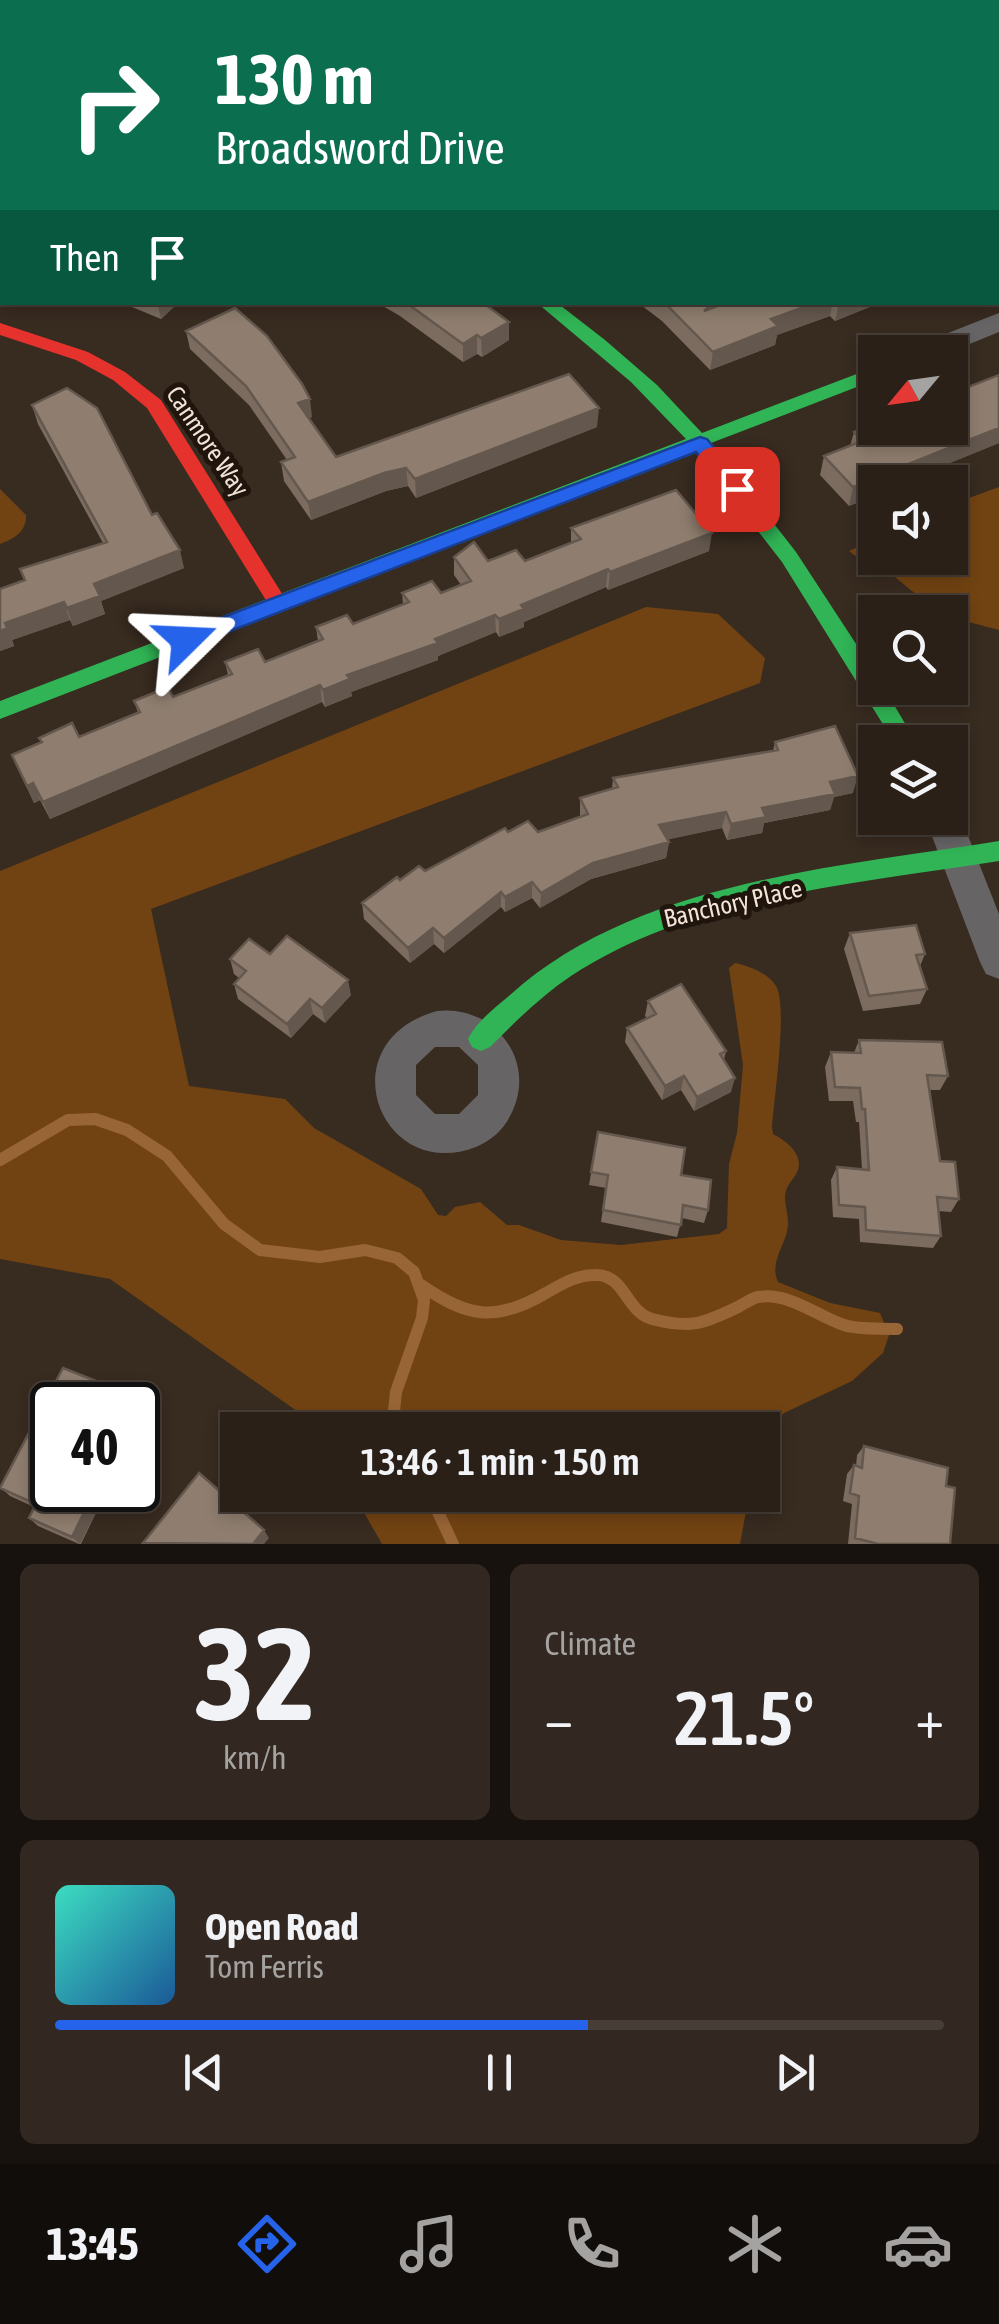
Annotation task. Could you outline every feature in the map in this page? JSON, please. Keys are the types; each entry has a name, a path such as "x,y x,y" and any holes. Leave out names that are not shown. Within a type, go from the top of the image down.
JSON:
{"street":[{"path":"548,305 650,389 700,444 786,558 894,725"},
{"path":"966,335 999,322"},
{"name":"Canmore Way","path":"0,329 60,345 95,360 126,378 154,404 279,604"},
{"path":"0,710 700,444 858,379"},
{"path":"950,835 999,962"},
{"name":"Banchory Place","path":"481,1039 570,962 648,924 698,907 999,850"}],"shaded area":[{"path":"999,487 999,630 968,622 968,595 917,595 892,575 968,575 968,498"},
{"path":"0,489 26,515 19,534 0,544"},
{"path":"646,607 718,614 765,658 760,683 151,909 189,1086 285,1099 314,1128 421,1189 438,1215 446,1216 455,1207 480,1202 507,1225 519,1225 561,1240 621,1245 719,1234 727,1228 729,1164 737,1133 743,1065 729,968 735,963 752,968 773,981 779,997 781,1032 772,1127 773,1134 796,1153 799,1164 785,1195 788,1218 775,1266 778,1282 830,1303 880,1313 889,1335 883,1353 852,1381 780,1417 780,1412 298,1412 110,1279 0,1259 0,871"},
{"path":"364,1512 746,1512 740,1544 382,1544"}],"building":[{"path":"409,305 486,305 509,322 463,344"},
{"path":"667,305 711,305 704,311 720,305 810,305 771,319 778,326 713,352"},
{"path":"235,308 267,336 302,384 310,399 298,403 336,457 569,374 599,408 415,479 406,468 308,502 281,462 295,457 246,386 186,331"},
{"path":"999,375 999,428 968,440 968,387"},
{"path":"67,388 97,408 152,515 157,513 180,550 94,584 100,596 67,608 64,602 5,623 7,628 0,631 0,589 25,580 20,569 107,542 32,405"},
{"path":"858,443 956,445 906,465 858,465 858,485 853,487 824,456"},
{"path":"676,490 712,533 610,572 608,569 521,605 524,609 499,619 495,615 435,639 438,643 347,675 350,679 323,690 320,685 43,802 33,783 27,786 12,755 72,723 79,737 140,712 134,701 168,687 173,697 232,674 225,662 258,649 265,662 323,639 316,627 347,615 353,624 409,602 402,593 432,581 441,593 471,581 454,557 474,542 488,561 516,550 525,561 581,539 571,528"},
{"path":"835,726 858,776 830,782 835,794 762,808 766,817 731,824 726,812 659,825 669,842 593,863 541,893 532,882 505,897 501,892 444,938 433,928 408,948 362,903 397,877 400,880 419,866 425,871 505,828 508,832 528,821 538,832 588,814 580,798 618,787 613,778 778,750 775,742"},
{"path":"916,925 925,954 916,955 927,989 869,996 850,933"},
{"path":"287,936 348,980 322,1008 310,999 287,1024 234,984 246,971 230,959 249,939 270,954"},
{"path":"681,984 726,1051 720,1054 735,1078 697,1097 684,1076 665,1086 627,1028 656,1014 648,1001"},
{"path":"859,1040 942,1042 948,1076 927,1075 940,1161 955,1162 959,1199 937,1197 941,1236 866,1230 865,1207 839,1205 837,1167 869,1170 860,1088 835,1087 831,1052 861,1053"},
{"path":"598,1132 685,1148 681,1175 711,1180 708,1210 683,1205 681,1225 603,1210 608,1175 591,1172"},
{"path":"63,1368 98,1382 56,1382"},
{"path":"30,1431 30,1501 0,1488"},
{"path":"864,1446 948,1468 946,1486 955,1488 950,1544 878,1544 855,1538 859,1496 850,1493 854,1465 862,1468"},
{"path":"199,1473 220,1491 220,1512 243,1512 264,1530 253,1544 143,1543"},
{"path":"32,1512 84,1512 72,1537 29,1518"}],"waterway":[{"path":"0,1160 68,1120 95,1119 127,1130 167,1156 224,1224 260,1250 320,1257 365,1250 397,1258 414,1272 424,1300 422,1318 396,1392 394,1412"},
{"path":"421,1285 467,1310 496,1312 528,1303 575,1278 595,1275 613,1280 643,1315 665,1322 705,1321 769,1296 792,1301 844,1325 897,1329"},
{"path":"438,1512 453,1544"}],"traffic: fast":[{"path":"548,305 638,377 723,470 820,603 895,725"},
{"path":"0,710 858,380"},
{"path":"481,1039 533,990 567,965 665,919 720,902 833,877 999,851"}],"traffic: jam":[{"path":"0,329 82,356 119,376 154,404 279,605"}],"route":[{"path":"186,640 700,444 737,489"}]}
